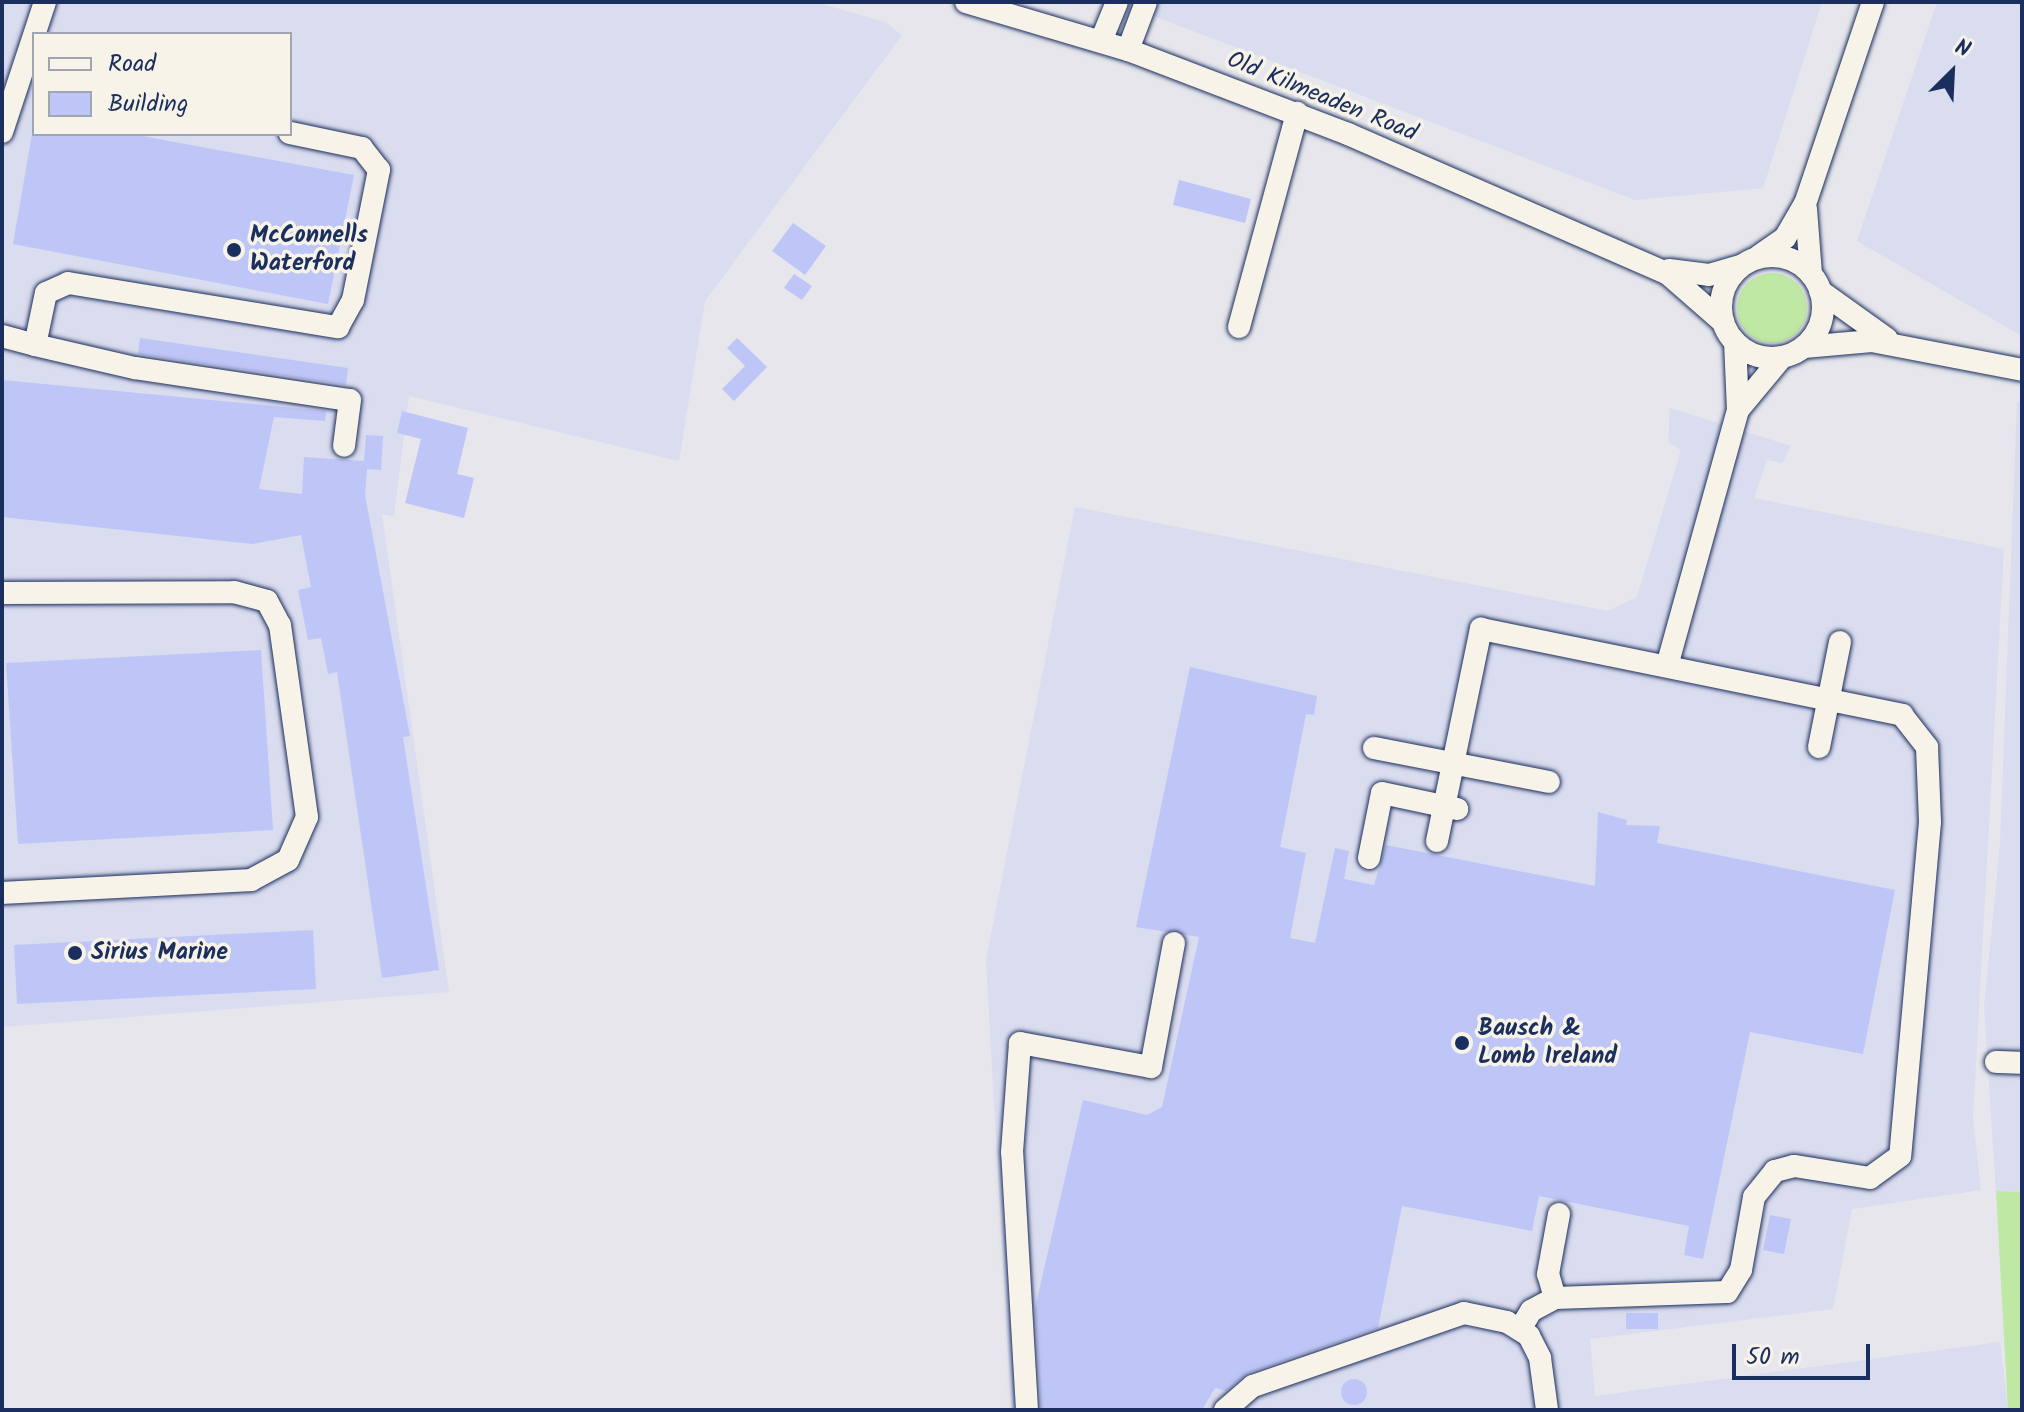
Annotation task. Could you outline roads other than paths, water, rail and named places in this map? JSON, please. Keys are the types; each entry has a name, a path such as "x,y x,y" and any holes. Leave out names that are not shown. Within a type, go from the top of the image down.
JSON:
{"street":[{"path":"38,32 45,2"},
{"name":"Old Kilmeaden Road","path":"966,2 1128,50 1297,113 1649,264 1694,292 1723,322"},
{"path":"1101,41 1117,2"},
{"path":"1128,50 1146,2"},
{"path":"1804,347 1822,318 1803,227 1811,190 1873,2"},
{"path":"2,132 26,84 32,58"},
{"path":"1239,327 1297,113"},
{"path":"35,345 46,293 60,283 338,327 353,300 379,170 362,148 292,133"},
{"path":"1782,357 1756,356 1735,342 1723,322 1723,291 1746,263 1785,238 1811,190"},
{"path":"1746,263 1789,258 1864,327 1914,348"},
{"name":"Old Kilmeaden Road","path":"1649,264 1694,275 1746,263"},
{"path":"2,336 35,345 350,400 344,446"},
{"path":"1738,410 1782,357 1804,347 1850,340 1914,348 2022,370"},
{"path":"1667,666 1738,410 1735,342"},
{"path":"2,593 234,592 267,601 280,625 307,817 288,860 251,880 2,893"},
{"path":"1437,841 1451,807 1453,763 1481,629 1902,715 1927,747 1930,822 1900,1156 1870,1178 1794,1166 1775,1171 1754,1197 1741,1270 1727,1292 1555,1298 1531,1311 1520,1329"},
{"path":"1819,747 1840,642"},
{"path":"1374,748 1549,782"},
{"path":"1369,858 1382,793 1451,807"},
{"path":"1027,1410 1012,1152 1020,1043 1151,1067 1174,943"},
{"path":"1996,1062 2022,1063"},
{"path":"1555,1298 1548,1274 1559,1214"},
{"path":"1225,1410 1253,1386 1445,1317 1478,1314 1520,1329 1540,1358 1547,1410"}],"place":[{"name":"McConnells Waterford","path":"234,250"},
{"name":"Sirius Marine","path":"75,953"},
{"name":"Bausch & Lomb Ireland","path":"1462,1043"}]}
